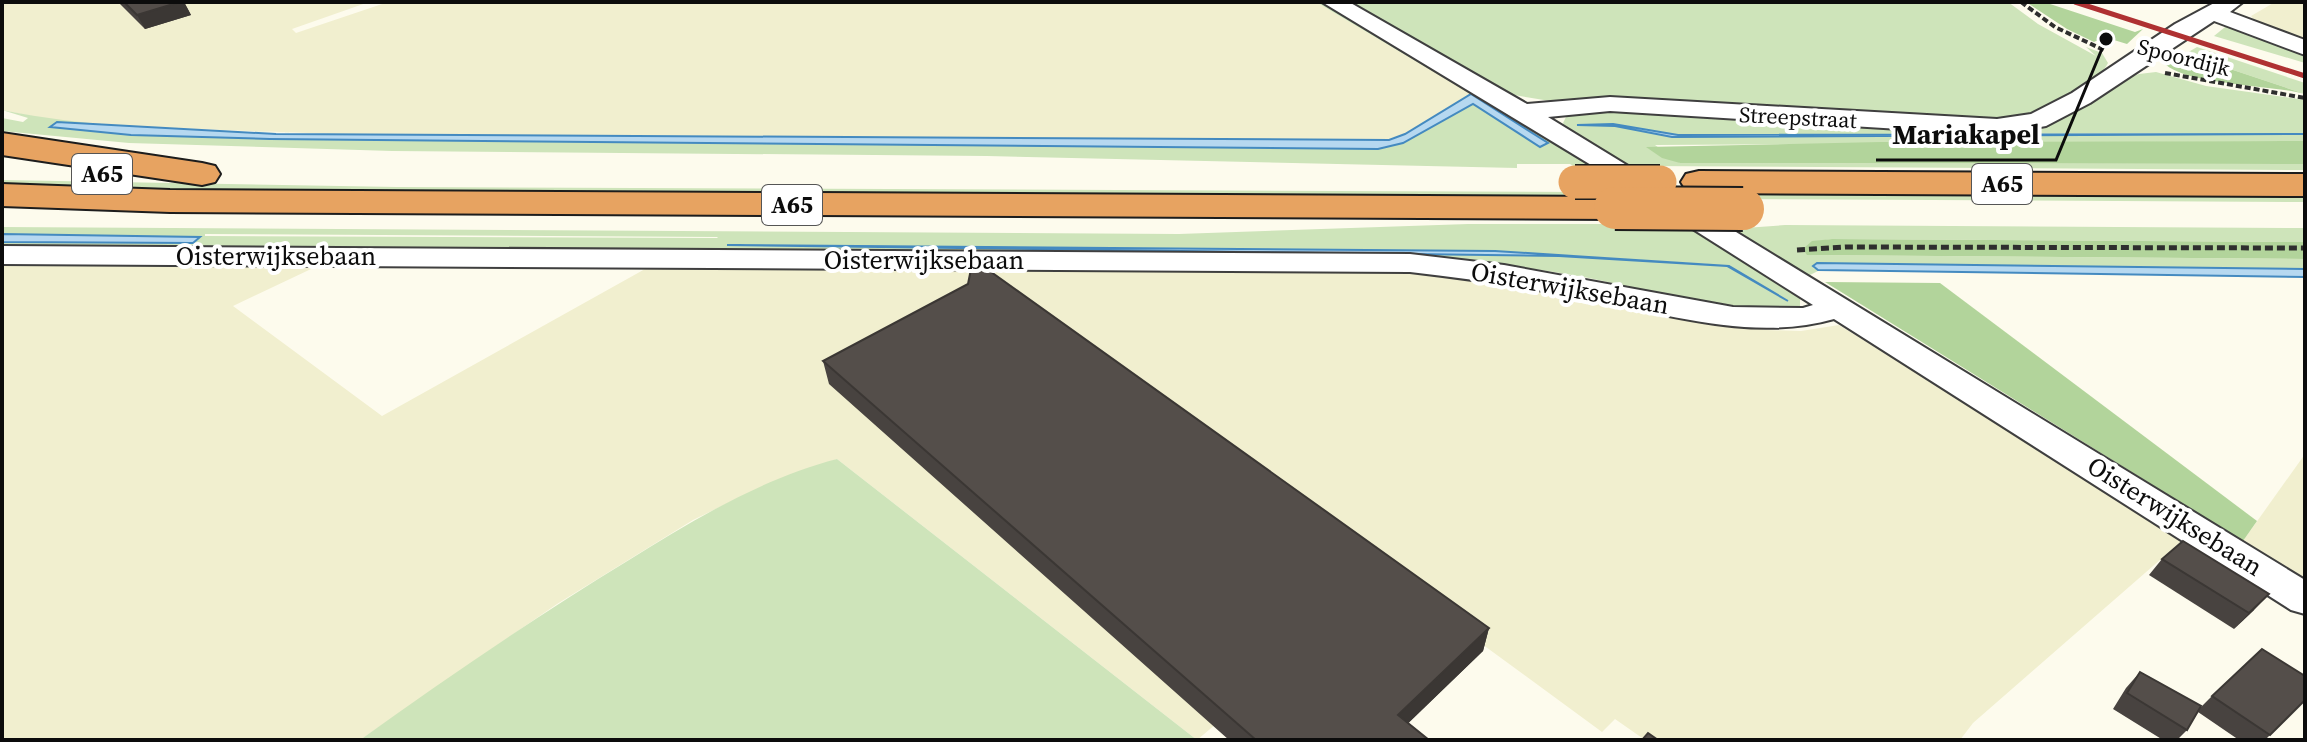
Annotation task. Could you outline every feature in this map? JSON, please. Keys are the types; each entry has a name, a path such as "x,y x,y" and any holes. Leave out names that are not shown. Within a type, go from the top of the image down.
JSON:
{"highway":[{"name":"A65","path":"2,144 202,174"},
{"name":"A65","path":"2,173 2305,185"},
{"name":"A65","path":"2,195 170,201 2305,211"},
{"name":"A65","path":"2,208 170,201"}],"street":[{"name":"Oisterwijksebaan","path":"1333,2 1522,112 1752,253 2305,599"},
{"name":"Streepstraat","path":"1522,112 1610,104 1753,115 1997,127 2037,121 2055,112 2223,7"},
{"path":"2223,7 2305,48"},
{"name":"Oisterwijksebaan","path":"2,255 1410,263 1504,274 1733,317 1803,318 1839,308"}],"path":[{"name":"Spoordijk","path":"2021,2 2071,35 2132,62 2198,81 2305,98"},
{"path":"1752,253 1846,247 2305,248"}],"shaded area":[{"path":"2,2 369,2 292,29 296,33 388,2 1316,2 1471,94 1405,134 1389,140 334,134 116,126 46,119 2,110"},
{"path":"2275,2 2305,2 2305,44 2255,21 2251,16"},
{"path":"2,258 328,261 233,306 382,416 654,264 1422,273 1554,288 1722,324 1767,330 1801,331 1839,325 2184,539 1973,723 1960,740 1645,740 1615,719 1602,732 1460,628 1291,661 1197,740 837,459 753,491 693,520 557,604 360,740 2,740"},
{"path":"2305,454 2305,579 2243,541"}],"green space":[{"path":"1316,2 1323,2 1800,295 1800,306 1785,311 1729,307 1578,276 1480,263 2,247 2,242 193,243 199,237 2,234 2,227 1179,234 1468,224 1627,224 1669,230 1678,226 1570,164 1517,164 1517,168 987,156 392,151 129,143 2,131 2,118 23,122 28,118 2,110 84,122 186,130 57,122 52,127 131,135 270,139 1378,149 1403,143 1473,104 1540,147 1547,143","holes":["205,236 717,237 718,238","1010,248 1494,251 1724,265 1495,253"]},
{"path":"1345,2 2008,2 2038,24 2096,56 2086,47 2102,53 2108,63 2095,79 2048,108 2028,115 1987,120 1595,100 1550,101 1514,95"},
{"path":"2026,2 2044,2 2135,32 2143,29 2127,44 2104,37 2094,42 2067,29"},
{"path":"2230,23 2305,51 2305,63 2214,36"},
{"path":"2197,47 2305,83 2305,94 2185,54"},
{"path":"2185,54 2305,94 2210,80 2176,71 2165,64 2167,60"},
{"path":"2156,72 2206,86 2305,100 2305,141 1655,145 1680,163 2305,164 2305,170 1645,166 1745,228 1785,225 2305,228 2305,242 1832,239 1812,242 1807,255 2305,259 2305,269 1817,263 1813,268 1820,270 1804,278 1566,129 1563,123 1567,115 1582,110 2025,125 2106,86 2139,74","holes":["1613,124 1678,135 2284,133 1672,137 1615,126 1578,125"]},
{"path":"2305,141 2305,164 1680,163 1662,158 1646,147 1881,142"},
{"path":"2,180 397,187 1585,192 1599,198 217,190 2,185"},
{"path":"1720,192 2305,195 2305,202 1726,199"},
{"path":"1812,241 2305,242 2305,259 1807,255 1803,249"},
{"path":"1825,282 1940,283 2257,521 2243,541"},
{"path":"837,459 1197,740 360,740 527,625 678,530 782,477"}],"water":[{"path":"1471,94 1548,143 1540,147 1473,104 1403,143 1378,149 270,139 131,135 50,127 57,122 276,134 1389,140 1405,134"},
{"path":"1613,124 1678,135 2305,134 1672,137 1615,126 1577,125"},
{"path":"2,234 200,237 193,243 2,242"},
{"path":"727,245 1495,251 1729,266 1788,301 1727,266 1559,256"},
{"path":"1817,263 2305,269 2305,277 1818,270 1813,266"}],"building":[{"path":"124,2 180,2 137,15"},
{"path":"973,259 1489,628 1398,715 1429,740 1256,740 823,361 968,284"},
{"path":"2183,541 2269,594 2249,613 2162,559"},
{"path":"2262,649 2305,676 2305,700 2270,735 2212,696"},
{"path":"2140,672 2201,706 2187,730 2127,693"},
{"path":"1648,733 1658,740 1642,740"}],"railway":[{"path":"2075,2 2305,76"}],"place":[{"name":"Mariakapel","path":"2106,39"}]}
